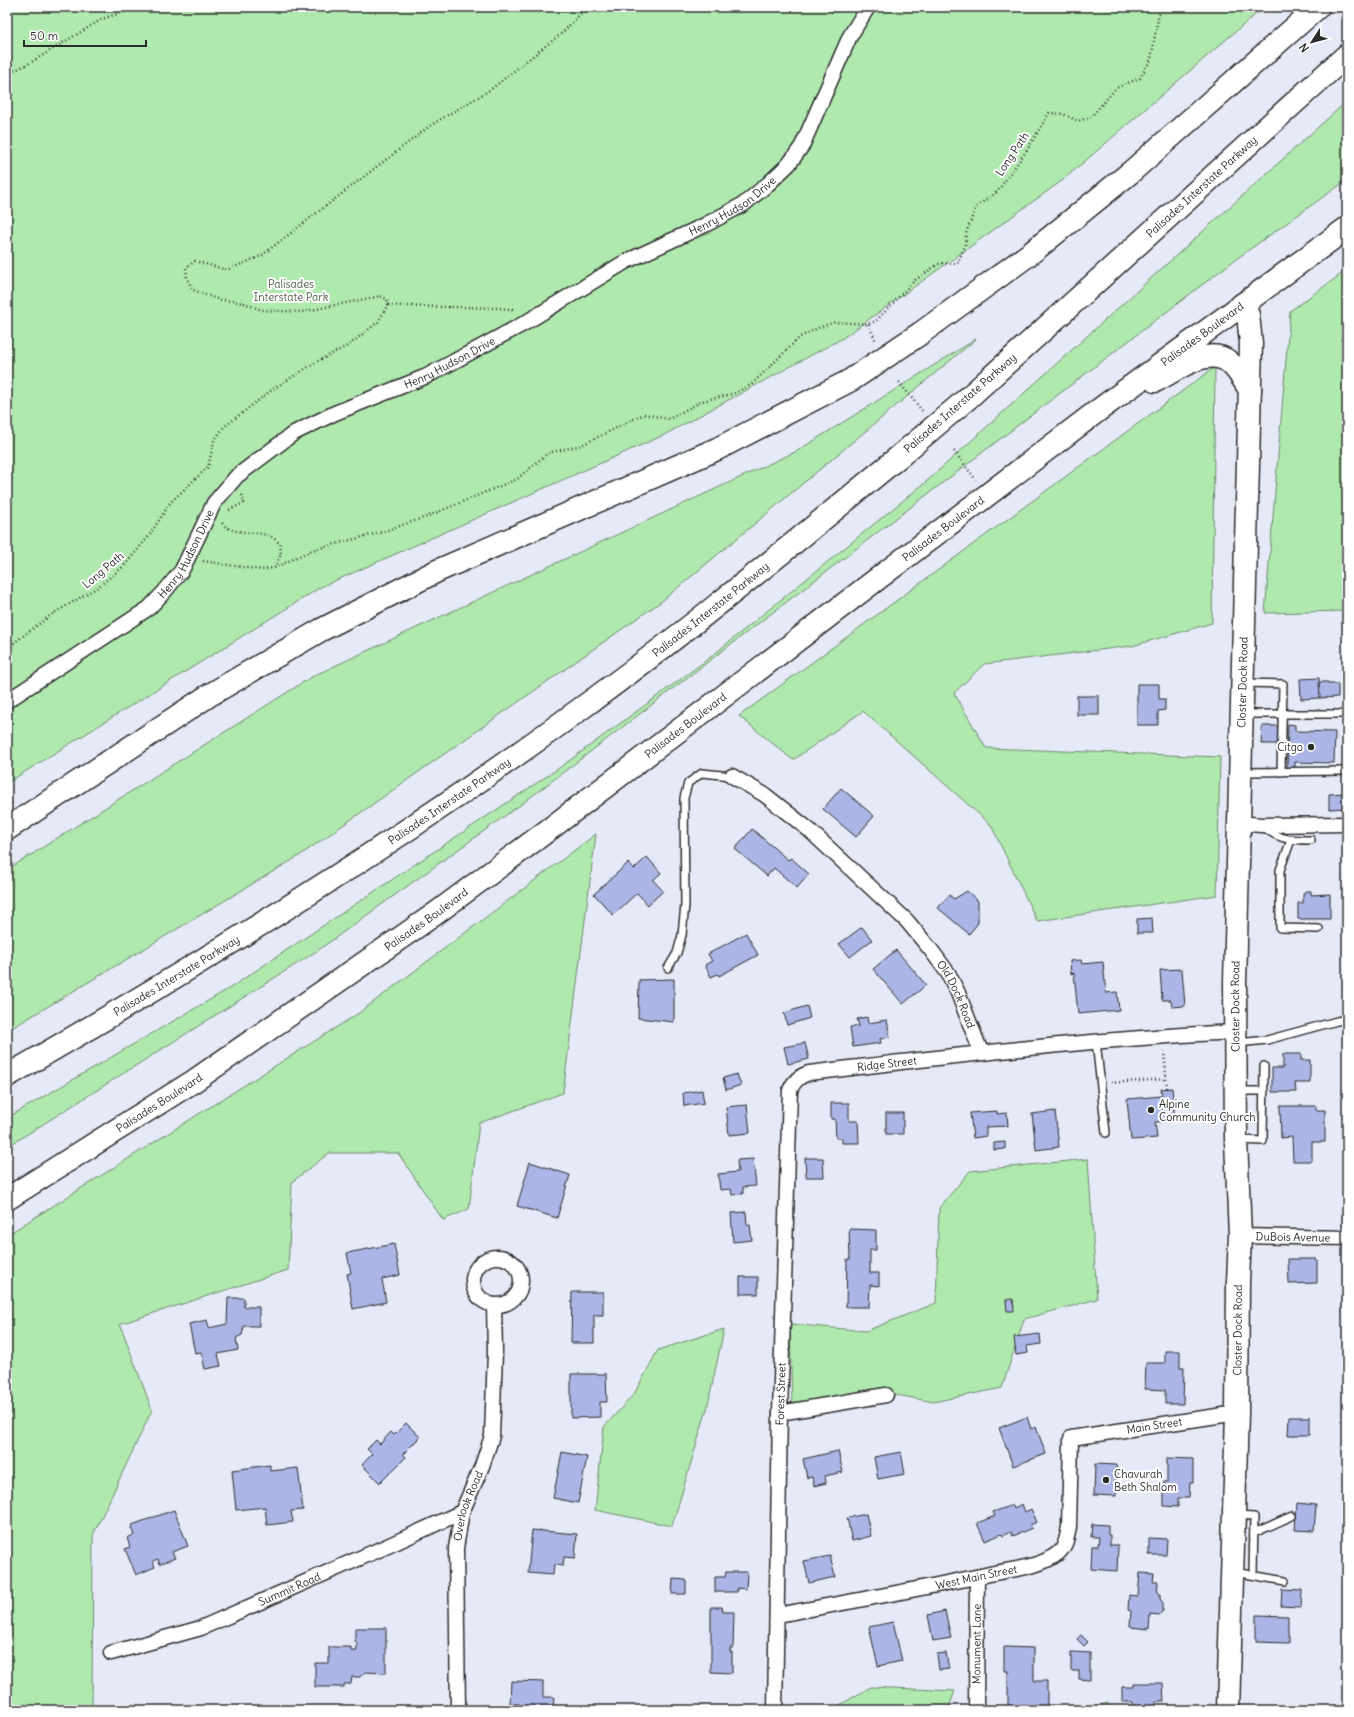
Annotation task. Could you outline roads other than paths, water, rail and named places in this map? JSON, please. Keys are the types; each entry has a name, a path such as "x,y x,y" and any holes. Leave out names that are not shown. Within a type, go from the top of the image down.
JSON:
{"main road":[{"path":"7,829 208,696 321,630 437,571 717,449 851,380 921,333 1031,253 1131,172 1318,7"},
{"name":"Palisades Interstate Parkway","path":"7,1076 139,999 284,909 420,821 579,710 710,611 901,455 968,398 1347,55"},
{"name":"Palisades Boulevard","path":"7,1199 194,1081 392,945 551,828 1096,412 1347,228"},
{"name":"Closter Dock Road","path":"1228,1710 1243,1574 1234,1516 1238,1413 1238,1282 1240,1236 1236,1140 1235,1037 1242,683 1250,390 1250,328 1248,315 1243,304"},
{"path":"1096,412 1197,359 1205,357 1219,357 1231,363 1250,390"}],"street":[{"name":"Henry Hudson Drive","path":"7,701 149,608 166,591 182,570 214,504 237,476 294,433 334,413 427,376 526,323 625,262 705,225 744,204 789,164 802,146 850,36 868,7"},
{"name":"Old Dock Road","path":"732,776 765,795 803,824 907,921 948,973 958,993 981,1052"},
{"path":"1239,824 1347,824"},
{"path":"981,1052 1163,1035 1235,1037"},
{"name":"Ridge Street","path":"795,1080 803,1074 809,1073 981,1052"},
{"name":"Forest Street","path":"775,1710 780,1413 790,1090 795,1080"},
{"name":"DuBois Avenue","path":"1240,1236 1347,1238"},
{"name":"Overlook Road","path":"458,1710 456,1548 462,1512 482,1466 492,1436 494,1305"},
{"path":"780,1413 886,1395"},
{"name":"Main Street","path":"1071,1438 1238,1413"},
{"name":"West Main Street","path":"776,1615 977,1577 1037,1564 1057,1554 1067,1539 1069,1527 1071,1438"},
{"name":"Summit Road","path":"111,1653 201,1628 385,1548 462,1512"},
{"name":"Monument Lane","path":"976,1710 977,1577"}],"lane":[{"path":"1242,683 1282,684 1281,772"},
{"path":"1242,714 1347,714"},
{"path":"1240,772 1347,771"},
{"path":"668,968 677,953 682,935 685,905 684,798 688,783 702,773 732,776"},
{"path":"1261,825 1279,837 1291,840 1311,840"},
{"path":"1291,840 1280,870 1280,928 1319,929"},
{"path":"1235,1037 1267,1040 1347,1019"},
{"path":"1096,1041 1106,1133"},
{"path":"1236,1140 1264,1141 1264,1066"},
{"path":"1236,1091 1264,1091"},
{"path":"1234,1516 1254,1517 1254,1533 1243,1574 1285,1581"},
{"path":"1254,1533 1292,1516"}],"place":[{"name":"Citgo","path":"1311,747"},
{"name":"Alpine Community Church","path":"1151,1110"},
{"name":"Chavurah Beth Shalom","path":"1106,1480"}],"park label":[{"name":"Palisades Interstate Park","path":"291,290"}]}
